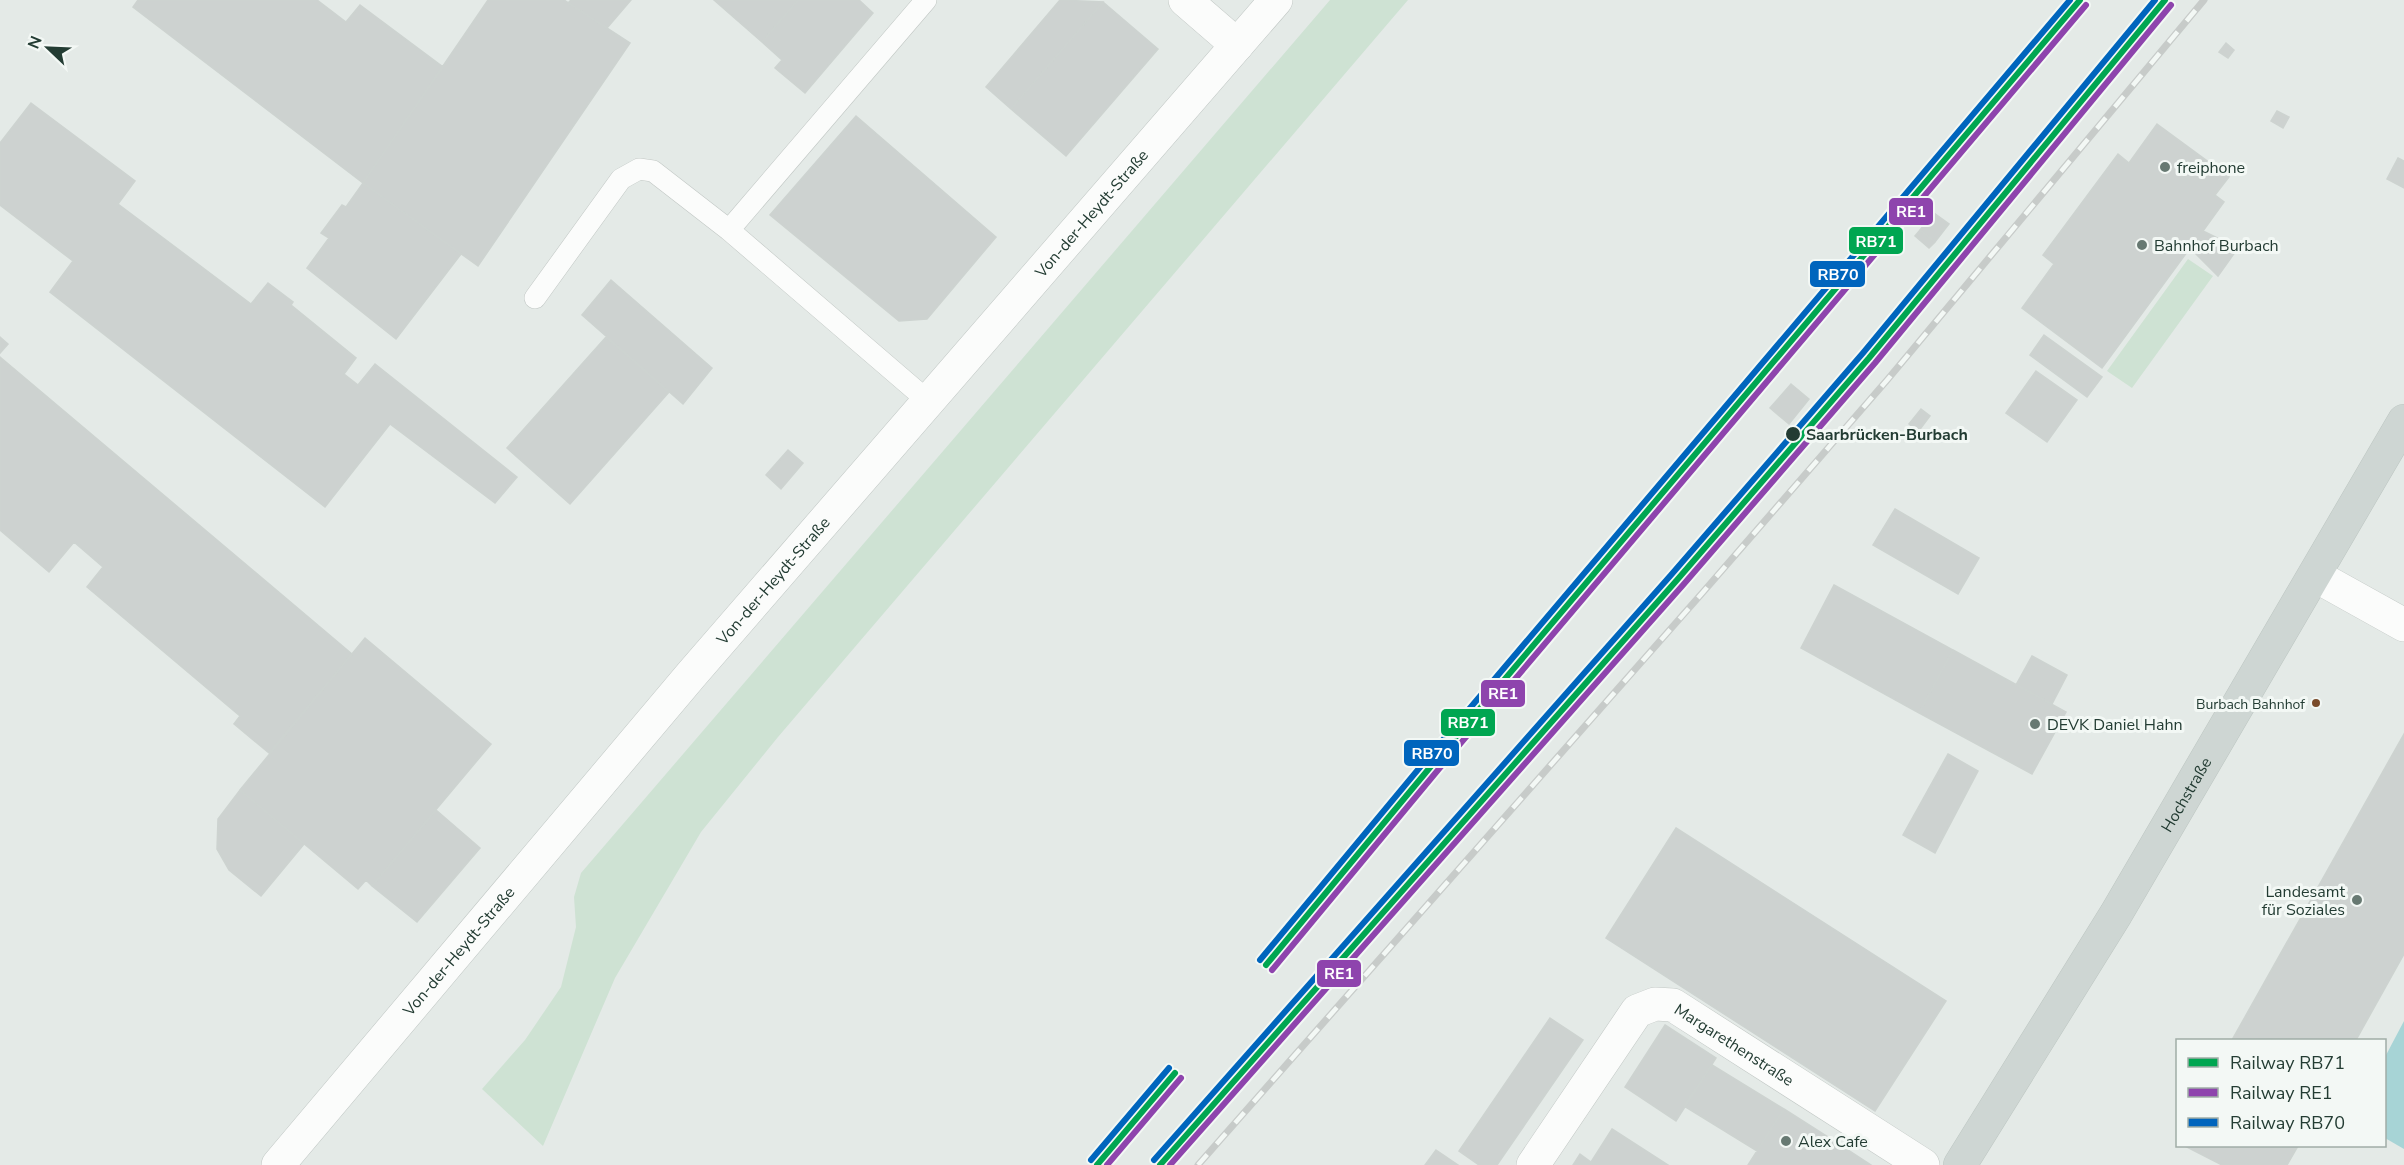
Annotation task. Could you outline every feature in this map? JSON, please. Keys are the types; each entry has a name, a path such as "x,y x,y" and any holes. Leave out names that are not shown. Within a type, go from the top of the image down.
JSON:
{"main road":[{"path":"1185,0 1237,45"},
{"name":"Von-der-Heydt-Straße","path":"278,1165 691,675 1276,0"},
{"name":"Hochstraße","path":"1960,1165 2116,914 2316,576 2404,421"},
{"path":"2316,576 2404,625"},
{"name":"Margarethenstraße","path":"1533,1165 1637,1011 1655,1004 1672,1005 1923,1165"}],"lane":[{"path":"729,230 926,0"},
{"path":"534,298 621,179 639,169 653,171 729,230 928,401"}],"green space":[{"path":"1330,0 1408,0 778,737 701,832 615,978 543,1146 482,1089 525,1040 561,987 576,927 574,897 581,873"},
{"path":"2188,259 2213,276 2132,388 2107,371"}],"water":[{"path":"2404,1021 2404,1149 2386,1139 2386,1055"}],"building":[{"path":"138,0 317,0 346,22 360,5 443,67 363,183 133,7"},
{"path":"488,0 564,0 630,43 478,266 363,183"},
{"path":"571,0 631,0 607,28 568,3"},
{"path":"714,0 798,0 762,42"},
{"path":"798,0 859,0 873,13 805,93 775,68 782,60 762,42"},
{"path":"1060,0 1103,2 1011,109 986,87"},
{"path":"1103,2 1158,49 1066,156 1011,109"},
{"path":"2226,43 2234,50 2228,58 2219,52"},
{"path":"31,103 135,181 118,204 251,304 268,283 293,302 291,305 356,358 344,374 358,385 375,364 517,477 495,503 390,424 325,507 50,292 73,261 0,205 0,143"},
{"path":"2277,111 2289,117 2283,128 2271,121"},
{"path":"856,116 996,237 927,319 899,321 770,215"},
{"name":"Bahnhof Burbach","path":"2157,124 2229,177 2215,195 2224,202 2203,231 2238,248 2218,276 2190,248 2102,368 2022,308 2054,264 2043,255 2118,154 2129,163"},
{"path":"2398,158 2404,161 2404,188 2387,179"},
{"path":"363,183 461,254 396,339 307,268 329,238 321,233 342,205 346,207"},
{"path":"1934,213 1949,224 1935,242 1920,230"},
{"path":"1920,230 1935,242 1929,248 1915,236"},
{"path":"611,280 712,368 683,404 582,315"},
{"path":"2044,335 2102,377 2087,397 2030,355"},
{"path":"0,337 8,344 0,353"},
{"path":"606,337 669,392 570,504 507,448"},
{"path":"0,357 352,654 269,753 234,724 240,716 87,587 103,567 74,542 49,572 0,530"},
{"path":"2036,371 2077,400 2047,442 2006,413"},
{"path":"1791,384 1809,399 1789,424 1770,408"},
{"path":"1921,409 1930,416 1918,432 1909,424"},
{"path":"788,450 803,463 781,489 766,475"},
{"path":"1895,509 1979,558 1958,594 1873,545"},
{"path":"1834,585 1953,650 1919,713 1801,648"},
{"path":"365,638 491,744 372,886 366,880 358,889 240,790"},
{"path":"1953,650 2066,712 2032,774 1919,713"},
{"path":"2032,656 2067,675 2052,704 2016,685"},
{"name":"Landesamt für Soziales","path":"2404,734 2404,954 2357,1039 2233,1039"},
{"path":"1948,754 1978,771 1935,853 1903,835"},
{"path":"240,790 304,844 261,896 229,870 217,849 218,819"},
{"path":"436,810 480,848 417,922 372,886"},
{"path":"1676,828 1946,1001 1875,1111 1606,938"},
{"path":"1550,1018 1583,1040 1497,1165 1479,1165 1459,1151"},
{"path":"1665,1025 1716,1058 1676,1121 1625,1087"},
{"path":"1712,1065 1784,1109 1757,1151 1684,1106"},
{"path":"1784,1109 1831,1139 1871,1165 1748,1165"},
{"path":"1612,1129 1668,1165 1596,1165 1591,1162"},
{"path":"2187,1147 2297,1147 2287,1165 2222,1165"},
{"path":"1436,1150 1458,1165 1425,1165"},
{"path":"1580,1154 1591,1162 1596,1165 1573,1165"}],"railway":[{"path":"1198,1165 1888,379 2204,0"}],"rail line":[{"name":"RB70","path":"1260,960 1426,760 2070,0"},
{"name":"RB71","path":"1266,965 1432,765 2080,0"},
{"name":"RB70","path":"1154,1160 1671,575 1863,353 2155,0"},
{"name":"RB71","path":"1160,1165 1677,580 1869,358 2165,0"},
{"name":"RE1","path":"1272,970 1438,770 2086,5"},
{"name":"RE1","path":"1170,1165 1683,585 1875,363 2171,5"},
{"name":"RB70","path":"1091,1160 1169,1068"},
{"name":"RB71","path":"1097,1165 1175,1073"},
{"name":"RE1","path":"1107,1165 1181,1078"}],"place":[{"name":"freiphone","path":"2165,167"},
{"name":"Bahnhof Burbach","path":"2142,245"},
{"name":"Saarbrücken-Burbach","path":"1793,434"},
{"name":"Burbach Bahnhof","path":"2316,703"},
{"name":"DEVK Daniel Hahn","path":"2035,724"},
{"name":"Landesamt für Soziales","path":"2357,900"},
{"name":"Alex Cafe","path":"1786,1141"}]}
